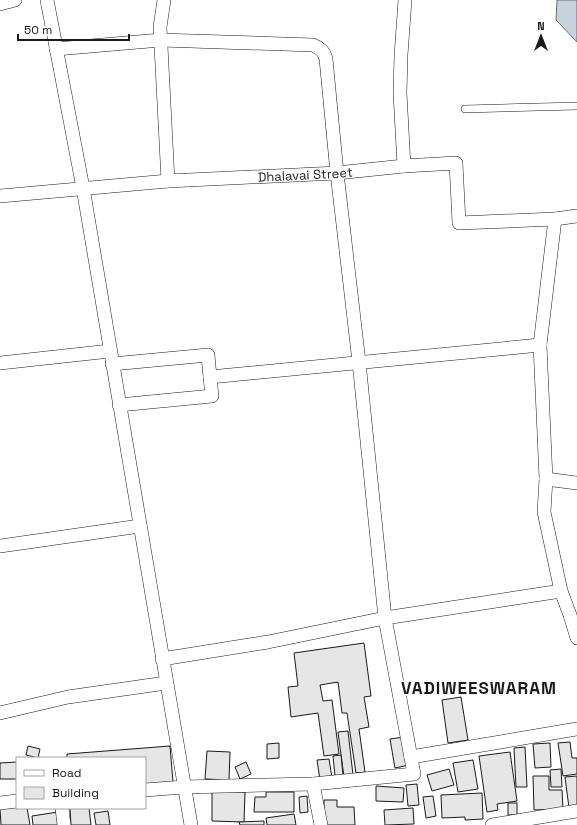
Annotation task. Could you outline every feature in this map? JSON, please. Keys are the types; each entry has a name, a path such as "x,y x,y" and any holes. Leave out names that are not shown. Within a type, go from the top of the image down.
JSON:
{"street":[{"path":"0,4 15,0"},
{"path":"47,0 83,188 191,825"},
{"path":"164,0 160,27 168,181"},
{"path":"404,166 400,93 405,0"},
{"path":"56,49 161,40 312,45 321,49 324,53 326,59 337,173 359,362 385,618 414,774 313,784 184,787 146,790"},
{"name":"Dhalavai Street","path":"0,196 168,181 337,173 404,166 456,163 459,223 555,219"},
{"path":"577,216 555,219 540,345 546,479 544,512 561,591 577,638"},
{"path":"210,377 540,345"},
{"path":"0,363 111,357 208,355 212,396 119,405"},
{"path":"546,479 577,483"},
{"path":"0,546 140,526"},
{"path":"162,658 268,642 385,618 561,591"},
{"path":"0,713 68,697 166,683"},
{"path":"411,757 577,729"},
{"path":"313,784 321,825"},
{"path":"0,803 16,801"},
{"path":"62,809 64,825"},
{"path":"492,825 577,811"}],"lane":[{"path":"465,109 577,106"}],"shaded area":[{"path":"557,0 577,0 577,42 556,20"}],"building":[{"path":"364,643 371,696 364,697 369,727 359,729 365,772 356,773 347,713 342,713 338,682 320,685 323,701 332,700 339,754 324,756 318,713 291,717 288,687 298,686 294,653"},
{"path":"461,697 468,740 448,743 442,700"},
{"path":"348,731 353,775 344,777 338,732"},
{"path":"404,737 409,765 395,768 390,739"},
{"path":"570,742 572,758 577,758 577,774 563,776 558,743"},
{"path":"279,743 279,758 267,759 267,744"},
{"path":"550,743 551,767 535,768 533,744"},
{"path":"28,746 40,749 38,757 26,755"},
{"path":"170,746 173,782 146,784 146,757 67,757 67,754"},
{"path":"525,747 527,787 516,787 514,748"},
{"path":"207,751 230,752 229,780 205,779"},
{"path":"510,752 517,801 497,804 498,810 487,812 479,756"},
{"path":"341,755 343,775 335,776 333,756"},
{"path":"329,759 332,778 320,780 317,760"},
{"path":"473,760 478,789 458,792 453,763"},
{"path":"16,762 16,779 0,779 0,763"},
{"path":"246,762 251,774 240,779 235,767"},
{"path":"449,769 454,785 432,791 427,775"},
{"path":"561,769 562,787 551,787 550,770"},
{"path":"533,776 549,776 549,790 562,790 563,809 534,810"},
{"path":"577,776 577,807 569,808 565,777"},
{"path":"417,784 419,805 408,806 406,785"},
{"path":"376,786 404,788 403,802 376,801"},
{"path":"212,791 245,792 244,822 212,821"},
{"path":"266,792 294,792 294,812 254,812 255,797 266,797"},
{"path":"482,793 483,819 465,820 465,817 442,818 441,795"},
{"path":"307,796 308,812 300,813 299,797"},
{"path":"433,796 436,816 426,818 423,797"},
{"path":"324,800 337,800 337,807 354,807 355,825 324,825"},
{"path":"508,803 517,803 517,815 508,815"},
{"path":"16,806 16,809 27,809 30,825 1,825 0,809"},
{"path":"413,808 414,824 385,825 384,810"},
{"path":"70,809 89,809 91,825 71,825"},
{"path":"108,811 110,825 96,825 94,813"},
{"path":"58,812 60,825 33,825 32,816"},
{"path":"294,814 296,825 267,825 266,818"},
{"path":"264,821 264,825 240,825 239,822"}],"district":[{"name":"VADIWEESWARAM","path":"479,688"}]}
